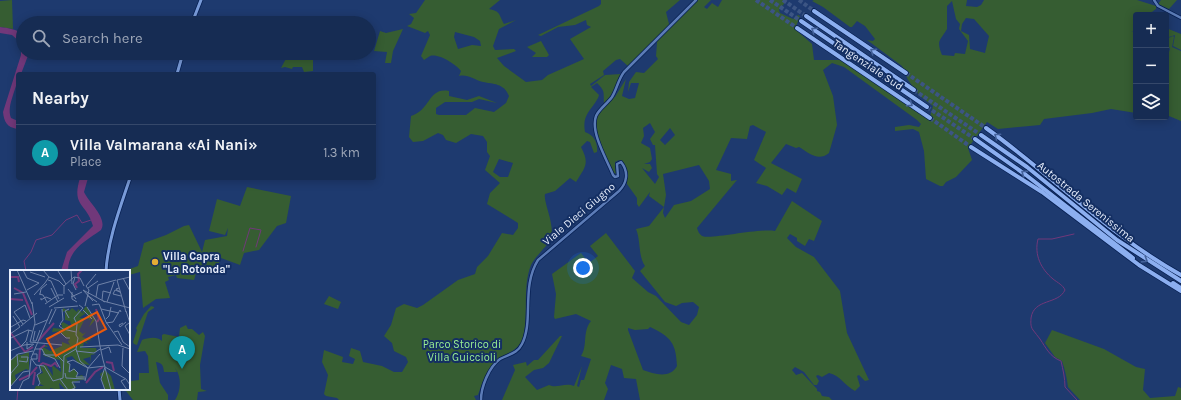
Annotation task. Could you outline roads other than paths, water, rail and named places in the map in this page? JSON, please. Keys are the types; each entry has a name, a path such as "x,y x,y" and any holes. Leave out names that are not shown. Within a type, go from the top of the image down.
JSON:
{"highway":[{"path":"814,11 906,73"},
{"path":"806,16 914,90"},
{"name":"Tangenziale Sud","path":"801,21 927,107"},
{"name":"Tangenziale Sud","path":"797,28 930,118"},
{"name":"Autostrada Serenissima","path":"986,128 1031,161 1107,225 1146,254 1181,274"},
{"name":"Autostrada Serenissima","path":"981,135 1032,171 1117,240 1181,281"},
{"path":"975,140 1026,175 1114,245 1181,288"},
{"path":"972,147 1042,192 1139,265 1181,291"}],"main road":[{"path":"195,16 201,0"},
{"name":"Viale Dieci Giugno","path":"481,400 484,385 490,370 499,360 514,354 523,343 526,328 528,292 532,273 538,260 619,191 626,181 626,173 621,162 617,164 619,175 616,177 613,175 596,135 594,126 596,116 613,95 619,79 626,70 696,0"},
{"path":"1154,0 1158,6 1181,18"},
{"path":"178,72 181,60"},
{"path":"106,270 110,245 129,180"},
{"path":"119,390 120,400"}],"waterway":[{"path":"26,270 24,261 31,252 36,240 52,235 66,220 77,215 82,223 91,220"},
{"path":"243,251 250,228 261,230 256,247"},
{"path":"1074,234 1052,239 1038,239 1037,251 1042,266 1045,271 1062,285 1065,290 1062,295 1037,307 1033,312 1031,325 1049,352 1061,361 1065,387 1077,400"},
{"path":"17,400 18,390"}],"tunnel":[{"path":"756,0 797,28"},
{"path":"770,0 801,21"},
{"path":"783,0 806,16"},
{"path":"799,0 814,11"},
{"path":"906,73 986,128"},
{"path":"914,90 981,135"},
{"path":"927,107 975,139"},
{"path":"930,118 971,147"}],"place":[{"name":"Villa Capra \"La Rotonda\"","path":"155,262"},
{"name":"Villa Valmarana «Ai Nani»","path":"182,369"}],"park label":[{"name":"Parco Storico di Villa Guiccioli","path":"462,350"}]}
